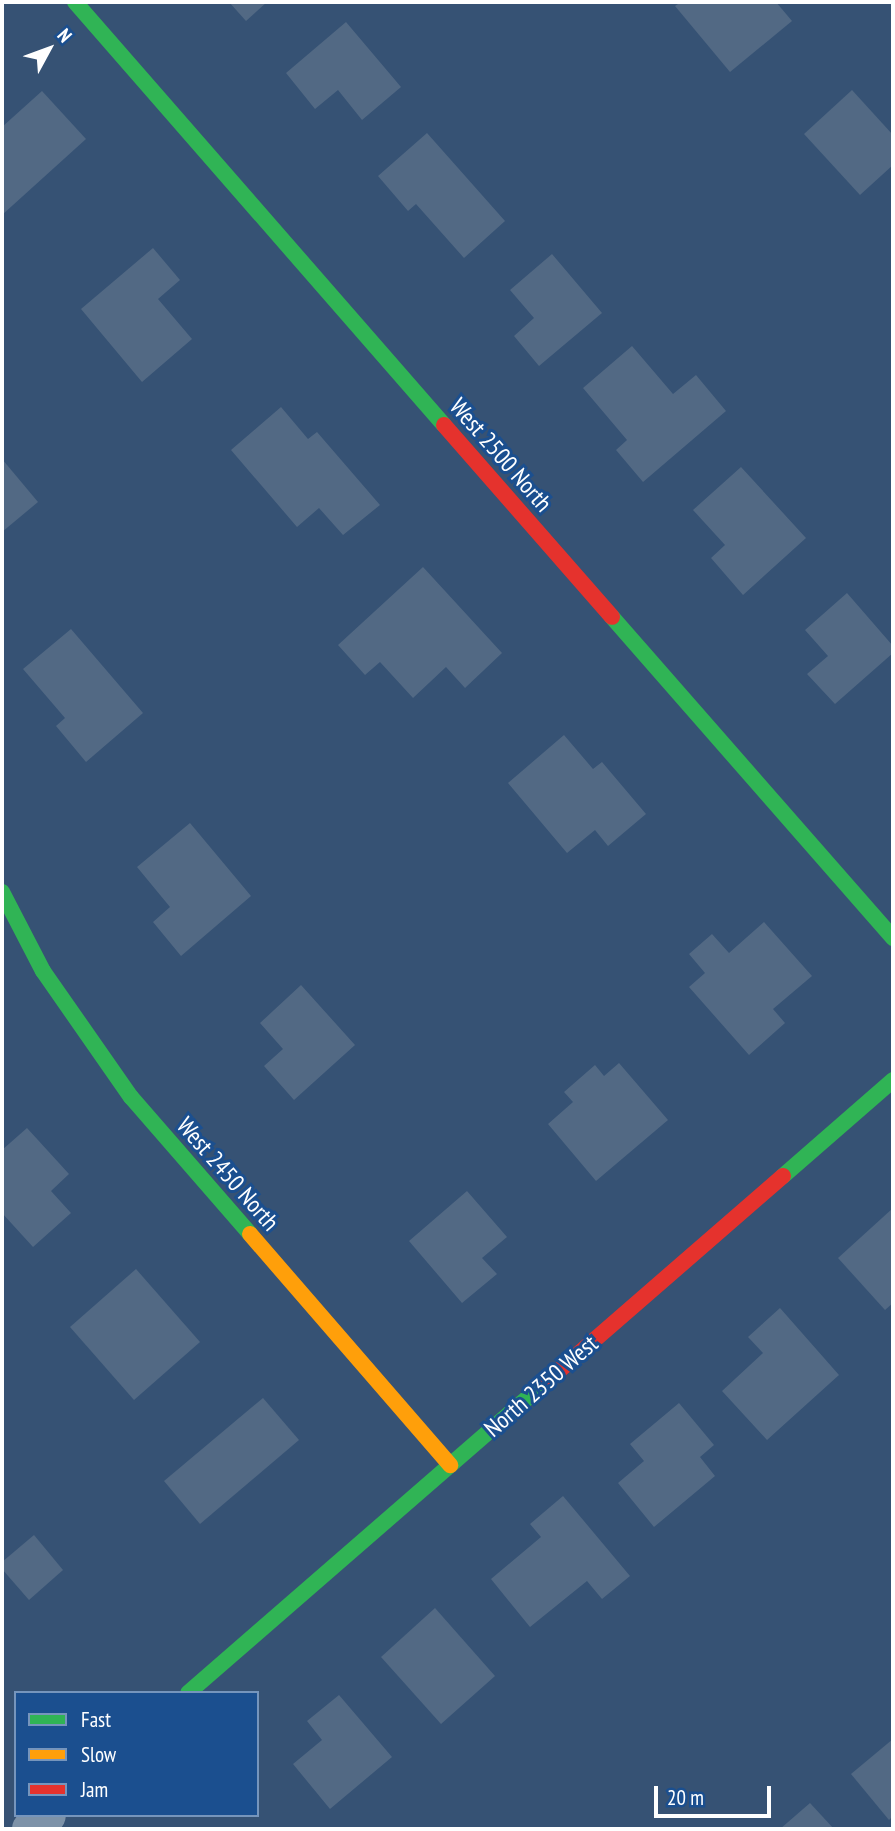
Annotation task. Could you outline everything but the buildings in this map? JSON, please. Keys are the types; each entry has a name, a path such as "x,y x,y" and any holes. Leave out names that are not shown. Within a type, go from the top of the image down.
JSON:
{"street":[{"name":"West 2500 North","path":"75,2 893,939"},
{"name":"West 2450 North","path":"2,892 43,971 131,1097 450,1465"},
{"name":"North 2350 West","path":"190,1691 893,1080"},
{"path":"31,1829 45,1817"}],"traffic: fast":[{"path":"75,2 444,425"},
{"path":"612,617 893,938"},
{"path":"2,892 43,971 131,1097 250,1234"},
{"path":"783,1176 893,1080"},
{"path":"190,1691 546,1382"}],"traffic: slow":[{"path":"250,1234 450,1465"}],"traffic: jam":[{"path":"444,425 612,617"},
{"path":"546,1382 783,1176"}]}
